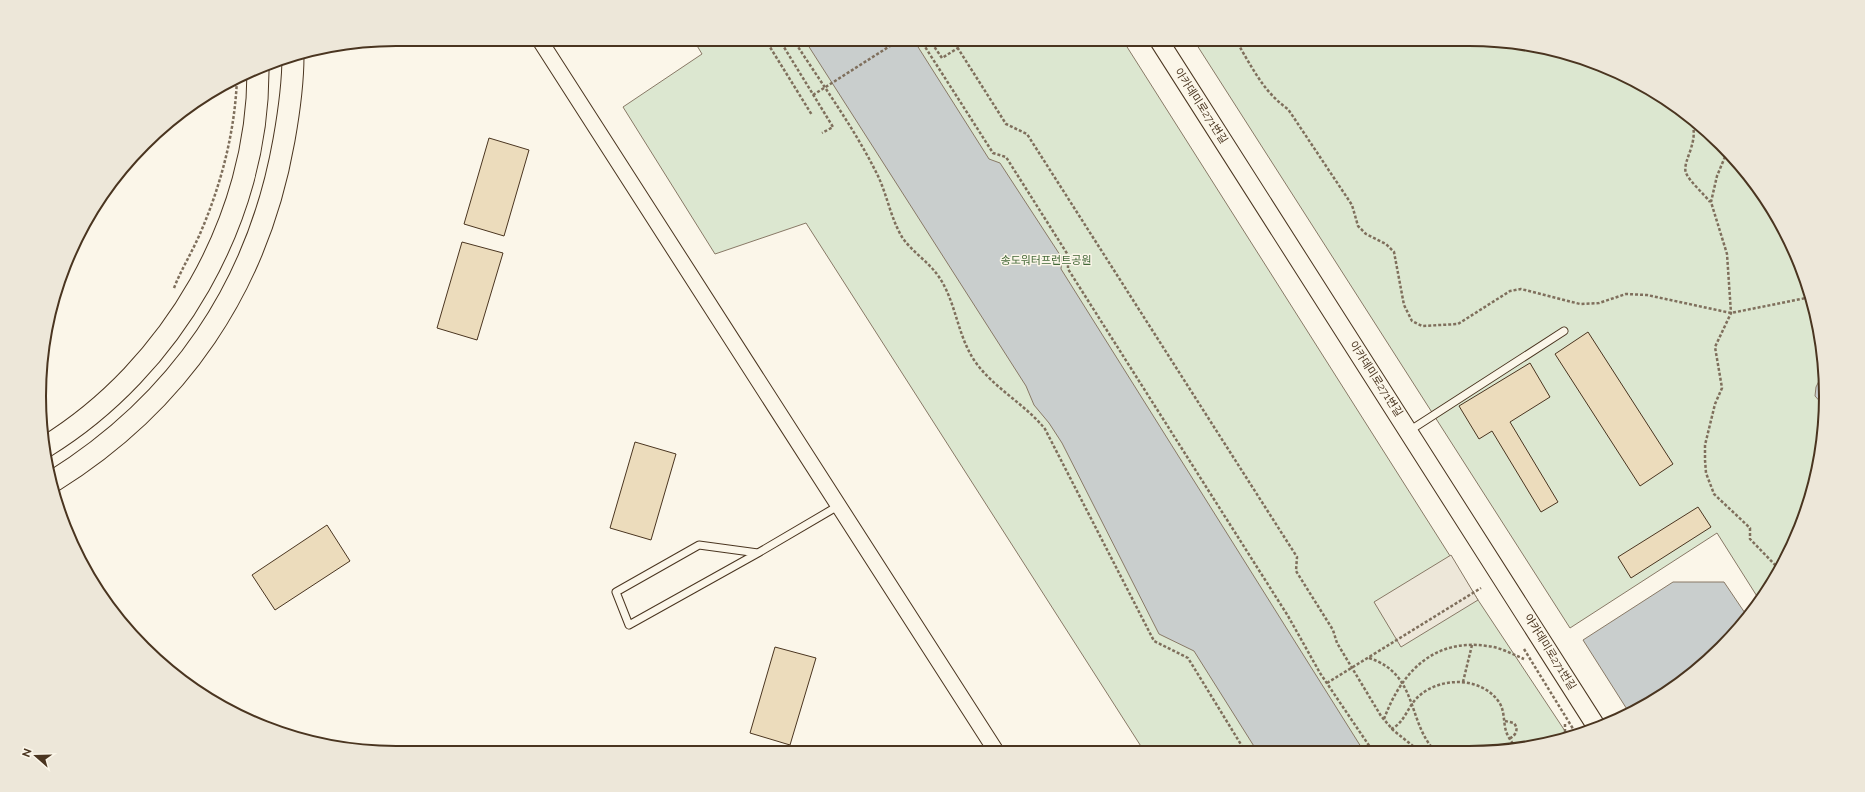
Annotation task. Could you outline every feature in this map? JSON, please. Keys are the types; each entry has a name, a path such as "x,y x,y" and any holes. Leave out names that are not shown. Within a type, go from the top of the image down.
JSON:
{"main road":[{"path":"56,479 87,459 152,404 182,370 206,339 230,299 249,261 268,212 279,166 290,108 293,62"},
{"path":"49,444 70,432 96,411 127,381 155,350 177,322 200,284 220,246 237,201 244,176 256,114 258,75"}],"street":[{"path":"543,46 993,746"},
{"name":"아카데미로271번길","path":"1162,46 1409,430 1593,723"}],"lane":[{"path":"1409,430 1564,331"},
{"path":"758,553 699,545 616,592 629,625 758,553 838,506"}],"path":[{"path":"769,46 812,115"},
{"path":"784,46 833,127 822,133"},
{"path":"797,46 868,158 882,186 893,219 901,234 910,247 939,278 951,301 963,339 975,360 992,381 1029,411 1045,429 1154,641 1188,658 1242,746"},
{"path":"814,95 890,46"},
{"path":"924,46 993,153 1006,157 1068,255 1068,269 1288,616 1327,683 1369,746"},
{"path":"934,46 942,58 958,48 1006,124 1027,134 1297,557 1296,572 1333,630 1338,643 1352,668 1384,720 1391,728 1413,746"},
{"path":"1239,46 1264,88 1276,101 1288,110 1352,205 1358,226 1366,234 1386,244 1394,252 1404,305 1412,321 1422,326 1458,324 1510,291 1521,289 1580,304 1599,303 1626,294 1647,295 1731,313 1805,298"},
{"path":"174,290 207,217 221,176 231,132 236,85"},
{"path":"1692,127 1693,145 1685,165 1686,173 1711,202 1727,254 1731,313 1715,346 1722,388 1715,404 1705,445 1706,473 1714,494 1750,528 1750,539 1775,566"},
{"path":"1711,202 1717,176 1725,158"},
{"path":"1327,683 1481,588"},
{"path":"1522,644 1574,730"},
{"path":"1463,682 1472,645"},
{"path":"1384,720 1391,700 1402,684 1420,663 1437,652 1457,646 1487,646 1524,659"},
{"path":"1369,658 1387,666 1402,684 1413,703 1423,735 1431,746"},
{"path":"1391,728 1398,725 1413,703 1422,694 1447,682 1463,682 1477,686 1494,696 1502,708 1505,721 1505,730 1512,743"},
{"path":"1505,721 1514,723 1517,728 1515,734 1509,739"},
{"path":"1565,724 1565,732"}],"green space":[{"name":"송도워터프런트공원","path":"697,46 1126,46 1478,600 1566,732 1515,743 1469,746 1141,746 806,223 715,254 623,107 702,54"},
{"path":"1197,46 1469,46 1515,49 1560,58 1624,82 1644,93 1682,118 1700,133 1732,165 1760,202 1783,241 1800,283 1812,328 1818,373 1818,419 1812,464 1800,509 1783,551 1756,595 1717,533 1570,628"}],"shaded area":[{"path":"808,46 917,46 989,159 1000,163 1062,258 1061,269 1360,746 1254,746 1194,651 1159,634 1062,443 1049,423 1034,405 1026,386"},
{"path":"1818,382 1819,400 1815,396"},
{"path":"1451,555 1478,600 1401,647 1374,602"},
{"path":"1673,582 1724,582 1744,612 1732,627 1700,659 1682,674 1627,709 1583,640"}],"building":[{"path":"489,138 529,150 504,236 464,224"},
{"path":"462,242 503,253 477,340 437,328"},
{"path":"1588,332 1673,464 1640,486 1555,354"},
{"path":"1530,363 1550,397 1510,422 1558,502 1541,512 1492,431 1479,439 1459,406"},
{"path":"635,442 676,454 651,540 610,528"},
{"path":"1698,507 1711,527 1631,578 1618,557"},
{"path":"327,525 350,561 275,610 252,575"},
{"path":"775,647 816,658 790,745 750,733"}]}
